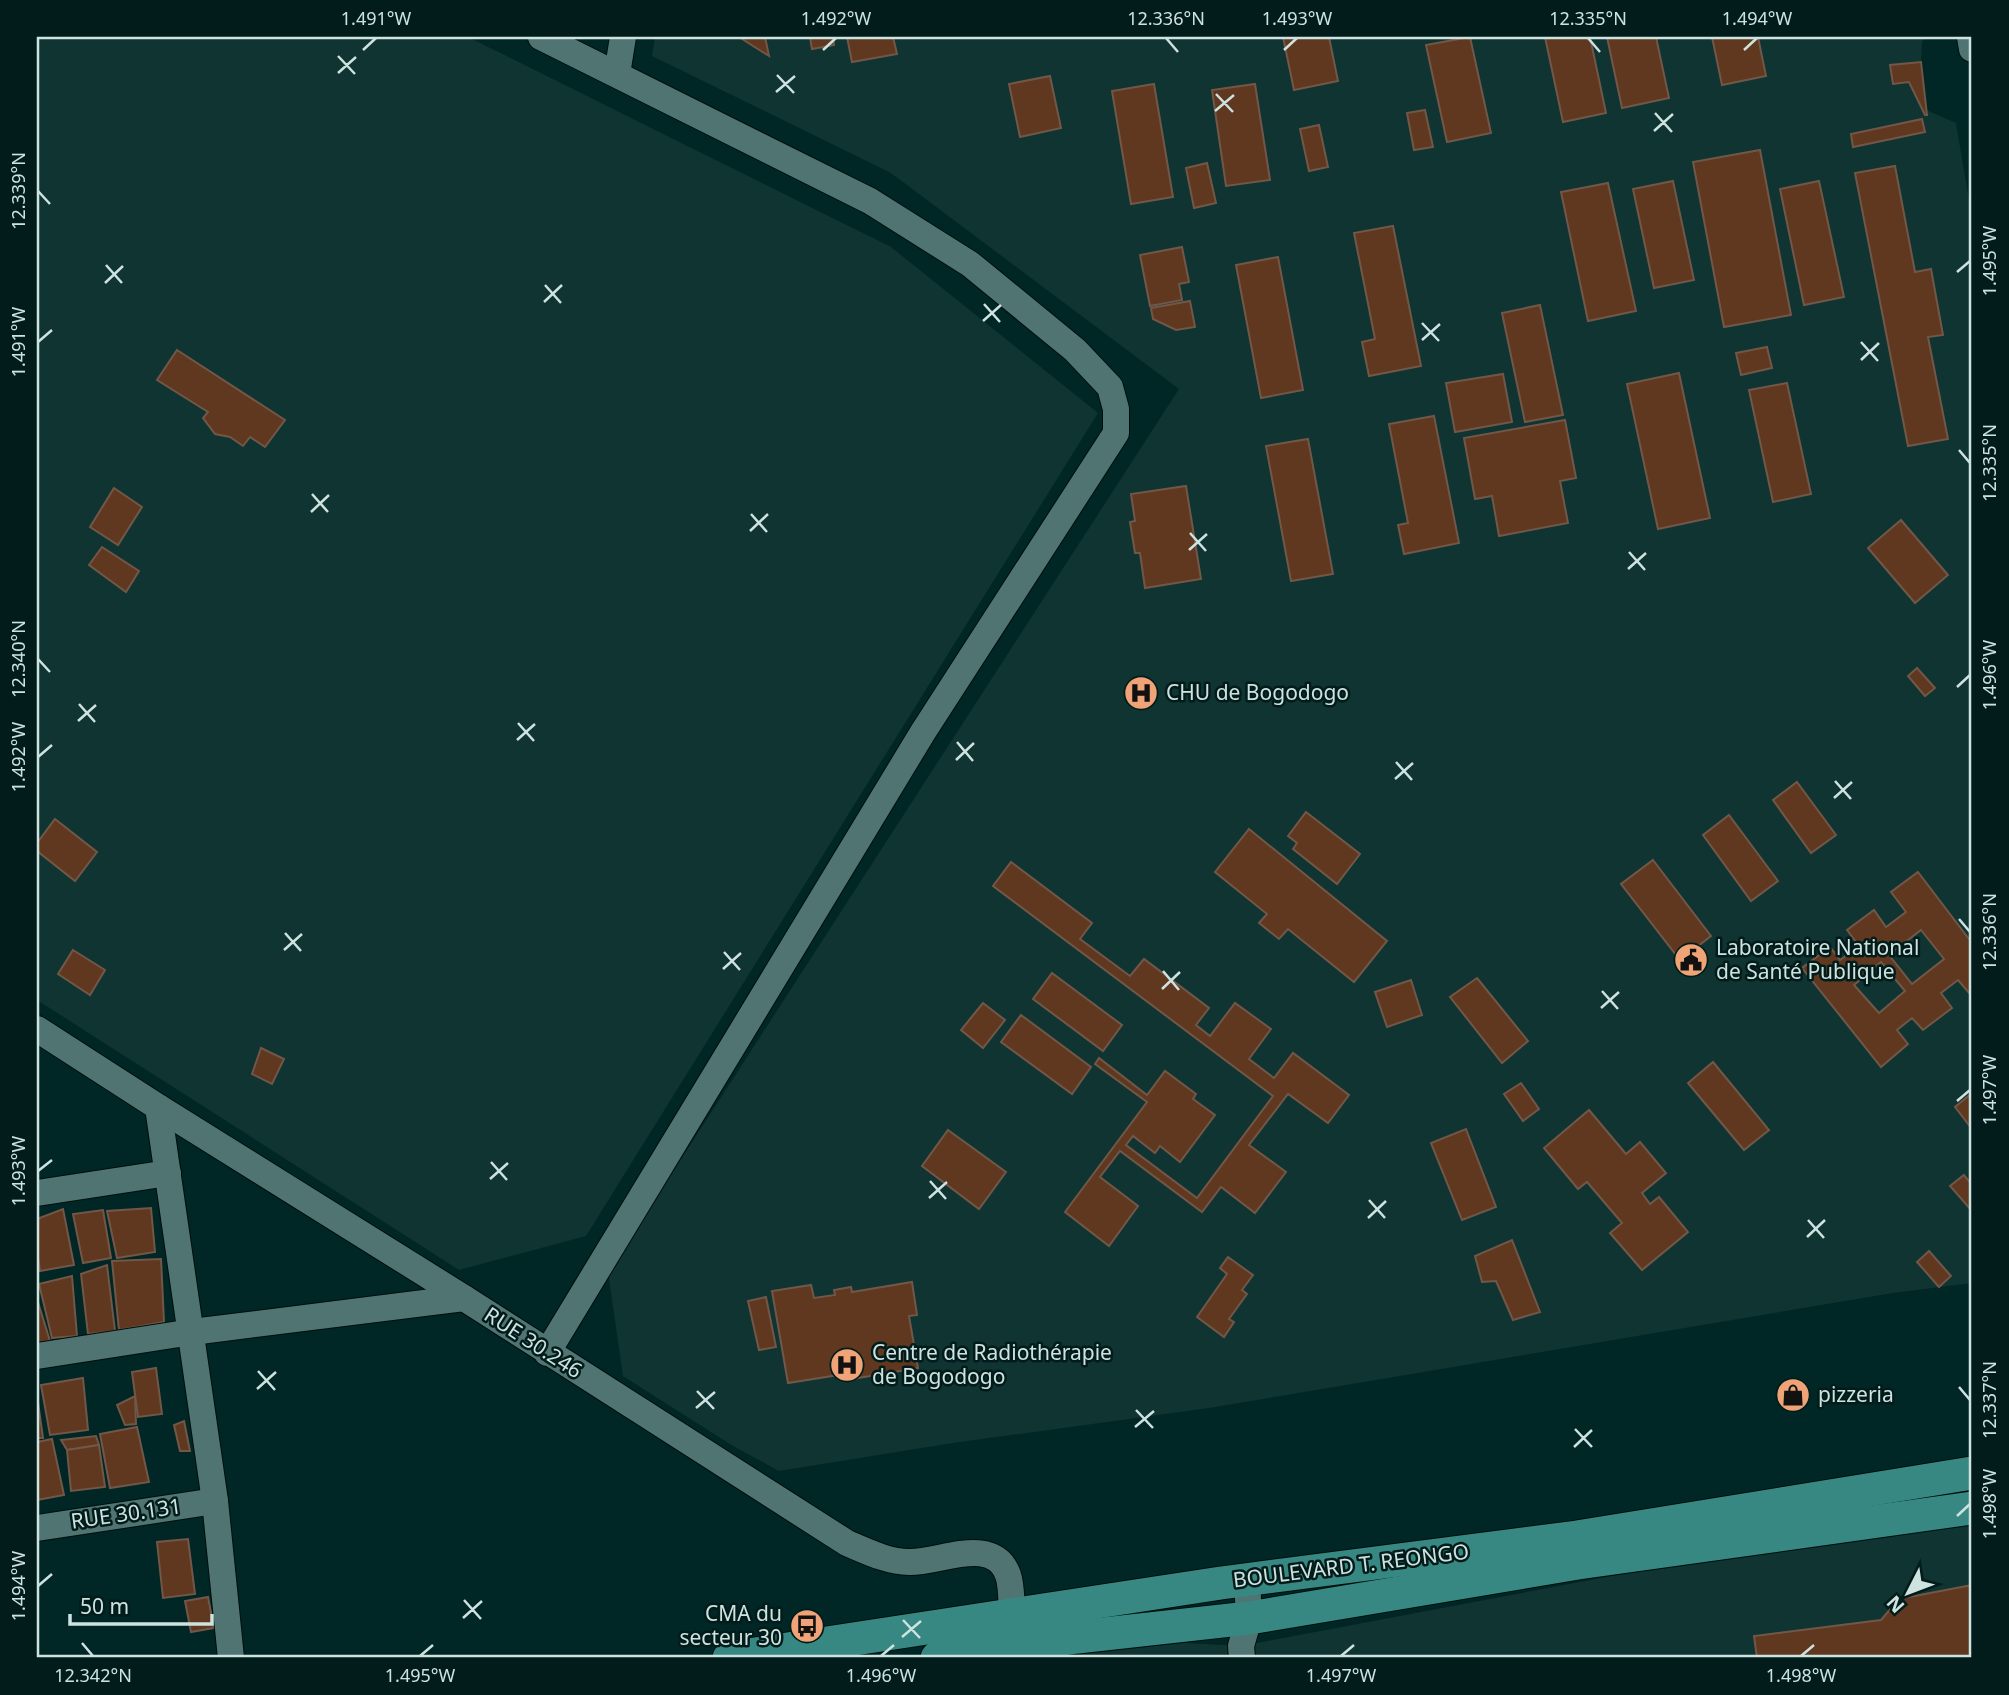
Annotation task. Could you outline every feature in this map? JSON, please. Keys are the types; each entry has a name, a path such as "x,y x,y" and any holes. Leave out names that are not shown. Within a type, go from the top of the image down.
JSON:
{"main road":[{"name":"BOULEVARD T. REONGO","path":"729,1658 1234,1582 1577,1537 1972,1473"},
{"name":"BOULEVARD T. REONGO","path":"937,1658 1077,1637 1239,1636 1578,1563 1972,1508"}],"street":[{"path":"541,37 870,201 971,264 1076,350 1110,387 1116,409 1116,433 923,732 547,1353"},
{"path":"617,74 623,37"},
{"path":"1970,37 1972,49"},
{"name":"RUE 30.246","path":"37,1029 846,1543 881,1556 909,1562 982,1552 1000,1561 1009,1576 1012,1614"},
{"path":"158,1107 215,1501 231,1658"},
{"path":"37,1194 168,1172"},
{"path":"37,1356 191,1332 464,1298"},
{"name":"RUE 30.131","path":"37,1528 215,1501"},
{"path":"1234,1582 1239,1636"}],"shaded area":[{"path":"37,37 468,37 891,247 1098,413 586,1236 459,1270 37,1000"},
{"name":"CHU de Bogodogo","path":"655,37 1926,37 1922,42 1921,62 1926,110 1956,123 1972,218 1972,1283 1893,1293 1209,1408 953,1443 779,1471 733,1446 623,1376 608,1272 1179,389 891,173 652,56"},
{"path":"1972,1508 1972,1658 937,1658 1077,1637 1241,1646"}],"building":[{"path":"739,37 765,37 769,56"},
{"path":"810,37 833,37 834,45 812,49"},
{"path":"847,37 893,37 897,54 852,62"},
{"path":"1283,37 1329,37 1338,81 1294,90"},
{"path":"1470,37 1491,133 1447,142 1426,45"},
{"path":"1545,37 1590,37 1606,113 1563,122"},
{"path":"1607,37 1656,37 1669,98 1622,108"},
{"path":"1712,37 1758,37 1766,76 1722,85"},
{"path":"1921,62 1927,115 1909,82 1893,84 1890,65"},
{"path":"1050,76 1061,128 1020,137 1009,84"},
{"path":"1154,84 1173,197 1131,204 1112,91"},
{"path":"1255,84 1270,180 1226,186 1212,90"},
{"path":"1425,110 1433,147 1414,150 1407,113"},
{"path":"1922,119 1925,132 1853,147 1851,134"},
{"path":"1319,125 1328,167 1309,171 1300,129"},
{"path":"1760,150 1791,315 1724,327 1693,162"},
{"path":"1207,163 1216,203 1194,208 1186,168"},
{"path":"1895,166 1915,272 1931,269 1943,335 1928,337 1948,439 1908,446 1855,173"},
{"path":"1673,181 1694,280 1654,288 1633,189"},
{"path":"1819,181 1844,297 1804,305 1780,189"},
{"path":"1608,183 1636,311 1588,321 1561,192"},
{"path":"1393,226 1421,366 1369,376 1362,342 1375,339 1354,233"},
{"path":"1182,247 1189,282 1179,284 1182,300 1150,306 1140,255"},
{"path":"1278,257 1303,390 1261,398 1236,265"},
{"path":"1190,301 1195,327 1176,330 1153,319 1151,308"},
{"path":"1540,305 1563,415 1525,422 1502,313"},
{"path":"1767,347 1772,368 1741,375 1736,353"},
{"path":"177,350 285,420 265,447 250,437 243,446 230,437 215,434 203,418 208,412 157,380"},
{"path":"1679,373 1710,518 1658,529 1627,384"},
{"path":"1503,374 1512,422 1455,432 1446,383"},
{"path":"1787,383 1811,494 1773,502 1749,390"},
{"path":"1434,416 1459,543 1404,554 1398,525 1408,523 1389,424"},
{"path":"1565,420 1576,478 1560,481 1568,523 1499,536 1492,496 1475,499 1464,438"},
{"path":"1308,439 1333,574 1291,581 1266,446"},
{"path":"1186,486 1201,579 1145,588 1140,553 1135,553 1130,522 1135,521 1131,494"},
{"path":"114,488 142,507 118,545 90,527"},
{"path":"1901,520 1948,575 1915,603 1868,548"},
{"path":"102,547 139,571 126,592 89,565"},
{"path":"1917,668 1935,688 1925,696 1908,676"},
{"path":"1797,782 1836,835 1811,853 1773,800"},
{"path":"1306,812 1360,854 1337,884 1293,849 1297,843 1288,836"},
{"path":"1729,815 1778,881 1751,901 1703,835"},
{"path":"55,819 97,852 75,881 37,851 37,843"},
{"path":"1249,829 1387,941 1354,982 1288,929 1279,939 1259,923 1267,914 1215,872"},
{"path":"1653,860 1711,936 1680,960 1621,884"},
{"path":"1011,862 1092,923 1080,939 1130,976 1144,959 1209,1008 1196,1025 1210,1036 1235,1003 1271,1029 1249,1059 1274,1078 1293,1053 1349,1095 1328,1123 1288,1094 1249,1145 1286,1172 1255,1213 1221,1187 1202,1212 1120,1151 1100,1177 1138,1206 1109,1246 1065,1212 1147,1102 1095,1064 1099,1058 1147,1095 1165,1071 1196,1094 1193,1099 1215,1115 1180,1162 1160,1146 1155,1153 1133,1136 1126,1145 1197,1198 1273,1096 993,886"},
{"path":"1918,872 1972,943 1972,993 1958,980 1941,993 1952,1008 1923,1030 1912,1018 1897,1030 1908,1044 1881,1067 1802,968 1830,947 1840,960 1859,946 1847,930 1874,910 1886,927 1906,912 1891,892","holes":["1921,930 1944,959 1912,984 1889,955","1881,962 1905,991 1879,1013 1854,985"]},
{"path":"73,950 105,970 90,995 58,974"},
{"path":"1052,973 1122,1025 1103,1051 1033,999"},
{"path":"1477,978 1528,1041 1502,1063 1450,997"},
{"path":"1411,980 1422,1015 1387,1027 1375,992"},
{"path":"983,1003 1005,1020 983,1048 961,1030"},
{"path":"1021,1015 1091,1067 1072,1094 1001,1042"},
{"path":"261,1048 284,1059 272,1084 252,1074"},
{"path":"1713,1062 1769,1130 1744,1150 1688,1083"},
{"path":"1521,1083 1539,1109 1523,1121 1504,1094"},
{"path":"1972,1093 1972,1129 1955,1107"},
{"path":"1589,1110 1626,1154 1640,1142 1666,1173 1642,1193 1650,1204 1659,1197 1688,1232 1642,1270 1610,1233 1622,1223 1587,1182 1578,1189 1544,1148"},
{"path":"1466,1129 1496,1207 1462,1220 1431,1143"},
{"path":"948,1130 1006,1172 979,1209 922,1166"},
{"path":"1964,1175 1972,1185 1972,1211 1950,1186"},
{"path":"151,1208 155,1252 117,1258 107,1211"},
{"path":"63,1209 74,1265 40,1271 37,1219"},
{"path":"103,1210 111,1258 83,1263 73,1214"},
{"path":"1512,1240 1540,1312 1513,1320 1496,1281 1482,1282 1475,1256"},
{"path":"1929,1251 1951,1276 1939,1287 1917,1262"},
{"path":"1228,1257 1253,1275 1242,1290 1247,1294 1229,1319 1234,1322 1224,1337 1197,1317 1227,1274 1220,1268"},
{"path":"161,1259 164,1322 119,1330 112,1261"},
{"path":"107,1265 115,1331 88,1334 81,1274"},
{"path":"72,1276 77,1336 52,1338 39,1284"},
{"path":"912,1282 917,1315 909,1316 918,1368 846,1380 845,1374 788,1383 772,1291 811,1285 814,1298 835,1295 834,1290 851,1287 852,1292"},
{"path":"766,1297 776,1347 759,1350 748,1301"},
{"path":"37,1299 50,1341 37,1344"},
{"path":"156,1368 162,1414 138,1417 132,1372"},
{"path":"83,1378 88,1430 50,1435 41,1385"},
{"path":"37,1395 43,1438 37,1438"},
{"path":"135,1396 136,1424 125,1425 117,1405"},
{"path":"184,1421 190,1451 180,1451 174,1425"},
{"path":"137,1427 149,1482 110,1488 100,1434"},
{"path":"96,1436 99,1445 67,1450 61,1440"},
{"path":"52,1439 64,1495 37,1500 37,1442"},
{"path":"99,1445 105,1487 71,1491 67,1450"},
{"path":"188,1539 195,1594 163,1598 157,1542"},
{"path":"1972,1585 1972,1658 1757,1658 1754,1636 1881,1620 1899,1599"},
{"path":"208,1597 214,1628 191,1632 185,1601"}],"place":[{"name":"CHU de Bogodogo","path":"1141,693"},
{"name":"Laboratoire National de Santé Publique","path":"1691,960"},
{"name":"Centre de Radiothérapie de Bogodogo","path":"847,1365"},
{"name":"pizzeria","path":"1793,1395"},
{"name":"CMA du secteur 30","path":"807,1626"}]}
